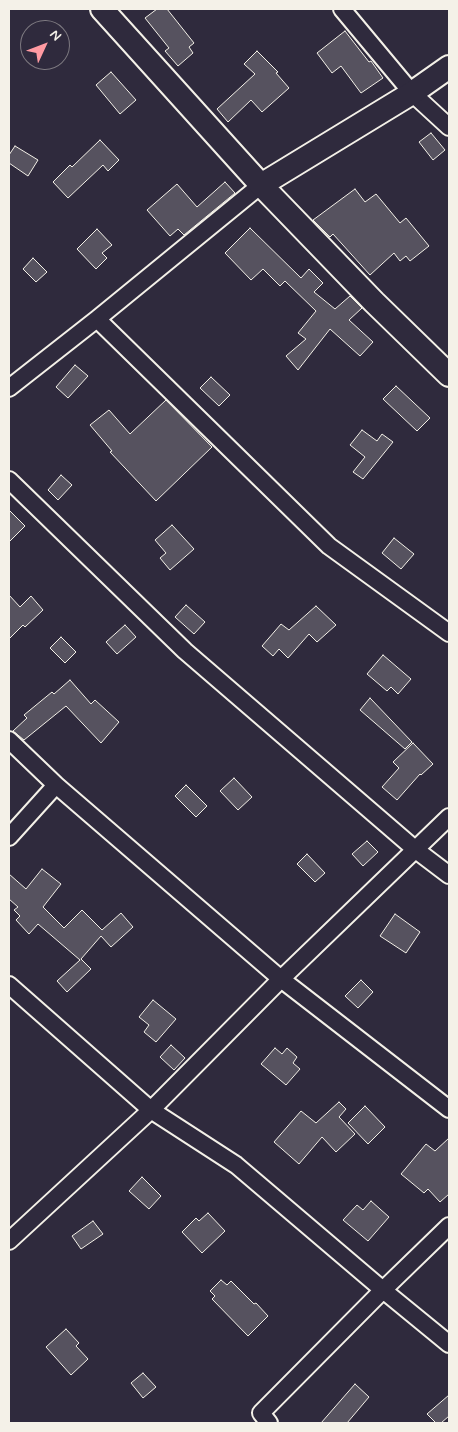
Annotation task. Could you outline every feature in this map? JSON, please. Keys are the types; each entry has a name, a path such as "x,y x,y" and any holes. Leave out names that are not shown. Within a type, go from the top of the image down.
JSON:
{"main road":[{"path":"102,9 261,184 374,302 449,375"},
{"path":"261,184 412,93 449,67"}],"street":[{"path":"342,9 412,93 449,127"},
{"path":"9,388 97,319 261,184"},
{"path":"97,319 329,546 449,633"},
{"path":"9,480 185,651 416,850 449,875"},
{"path":"9,740 56,785 281,979 449,1109"},
{"path":"9,836 56,785"},
{"path":"9,1241 151,1110 281,979 449,817"},
{"path":"9,985 151,1110 236,1165 449,1344"},
{"path":"269,1423 261,1413 449,1226"}],"building":[{"path":"157,9 167,9 194,43 189,47 193,53 178,66 165,51 169,48 145,18"},
{"path":"345,31 383,78 361,93 341,66 332,73 317,53"},
{"path":"257,51 278,72 276,73 289,88 262,112 251,100 228,122 217,109 255,74 244,64"},
{"path":"111,72 136,100 120,114 96,85"},
{"path":"431,133 445,150 433,160 419,142"},
{"path":"100,140 119,160 108,171 103,165 68,198 53,182"},
{"path":"15,146 38,160 28,176 9,163 9,155"},
{"path":"225,182 235,193 184,235 178,229 170,236 147,210 177,184 197,207"},
{"path":"355,189 365,202 376,194 400,223 406,218 429,246 410,261 406,256 400,261 394,253 370,275 333,234 330,237 313,220"},
{"path":"250,228 301,278 309,269 323,283 314,292 335,309 350,296 362,308 349,320 373,342 360,356 330,329 298,370 286,356 306,339 298,333 316,311 285,281 280,286 263,269 251,280 225,253"},
{"path":"97,229 112,245 102,253 107,258 96,269 77,249"},
{"path":"33,258 47,272 36,282 23,269"},
{"path":"75,365 88,376 68,398 56,387"},
{"path":"211,377 230,395 219,406 200,388"},
{"path":"396,386 430,418 417,431 383,399"},
{"path":"166,400 212,447 156,501 110,452 112,451 90,425 109,410 130,434"},
{"path":"362,430 377,441 382,434 393,442 363,479 353,472 365,457 350,445"},
{"path":"61,475 72,485 58,500 48,490"},
{"path":"9,510 25,526 9,542"},
{"path":"172,525 194,549 170,570 160,558 166,553 155,540"},
{"path":"394,538 414,554 401,569 382,553"},
{"path":"9,595 20,607 31,596 43,610 25,627 23,625 9,639"},
{"path":"186,605 205,622 194,634 175,617"},
{"path":"316,606 336,625 317,642 309,634 288,658 279,649 273,656 262,646 281,624 289,630"},
{"path":"125,625 136,637 117,654 106,642"},
{"path":"61,637 76,652 65,663 50,648"},
{"path":"383,655 411,679 398,694 391,687 387,691 367,674"},
{"path":"70,680 91,704 95,700 119,722 101,743 66,706 24,740 13,731 27,718 24,715"},
{"path":"370,698 412,742 405,749 360,710"},
{"path":"413,743 433,764 420,774 397,800 382,787 399,768 393,762"},
{"path":"234,778 252,797 238,810 220,791"},
{"path":"186,785 207,806 196,817 175,796"},
{"path":"367,841 378,852 363,866 352,854"},
{"path":"307,854 325,873 315,882 297,864"},
{"path":"42,869 61,884 43,907 64,928 82,910 102,930 121,913 133,927 111,947 101,936 81,959 91,969 67,992 57,981 80,960 38,924 29,934 16,920 20,916 14,910 18,907 9,899 9,874 26,889"},
{"path":"395,914 420,932 406,953 380,936"},
{"path":"361,980 373,992 358,1008 345,996"},
{"path":"153,1000 176,1019 156,1042 144,1032 149,1025 139,1017"},
{"path":"171,1045 185,1058 174,1070 160,1057"},
{"path":"275,1048 282,1054 287,1048 297,1057 293,1063 300,1069 286,1085 261,1064"},
{"path":"339,1102 346,1109 339,1117 355,1134 336,1152 322,1137 299,1164 274,1142 301,1111 316,1123"},
{"path":"365,1106 385,1127 368,1144 348,1123"},
{"path":"449,1138 449,1194 440,1202 428,1189 424,1193 401,1174 426,1144 435,1151"},
{"path":"142,1177 161,1196 149,1209 129,1191"},
{"path":"371,1201 389,1217 368,1241 343,1220 357,1205 363,1210"},
{"path":"208,1213 225,1231 202,1253 182,1232 196,1218 199,1221"},
{"path":"93,1221 103,1234 81,1249 72,1236"},
{"path":"221,1280 227,1285 231,1281 268,1316 248,1336 212,1299 215,1296 210,1291"},
{"path":"66,1329 79,1343 76,1346 88,1359 71,1375 46,1347"},
{"path":"143,1373 156,1387 143,1398 131,1383"},
{"path":"355,1384 369,1397 347,1423 321,1423"},
{"path":"449,1395 449,1416 441,1423 436,1423 427,1414"}]}
